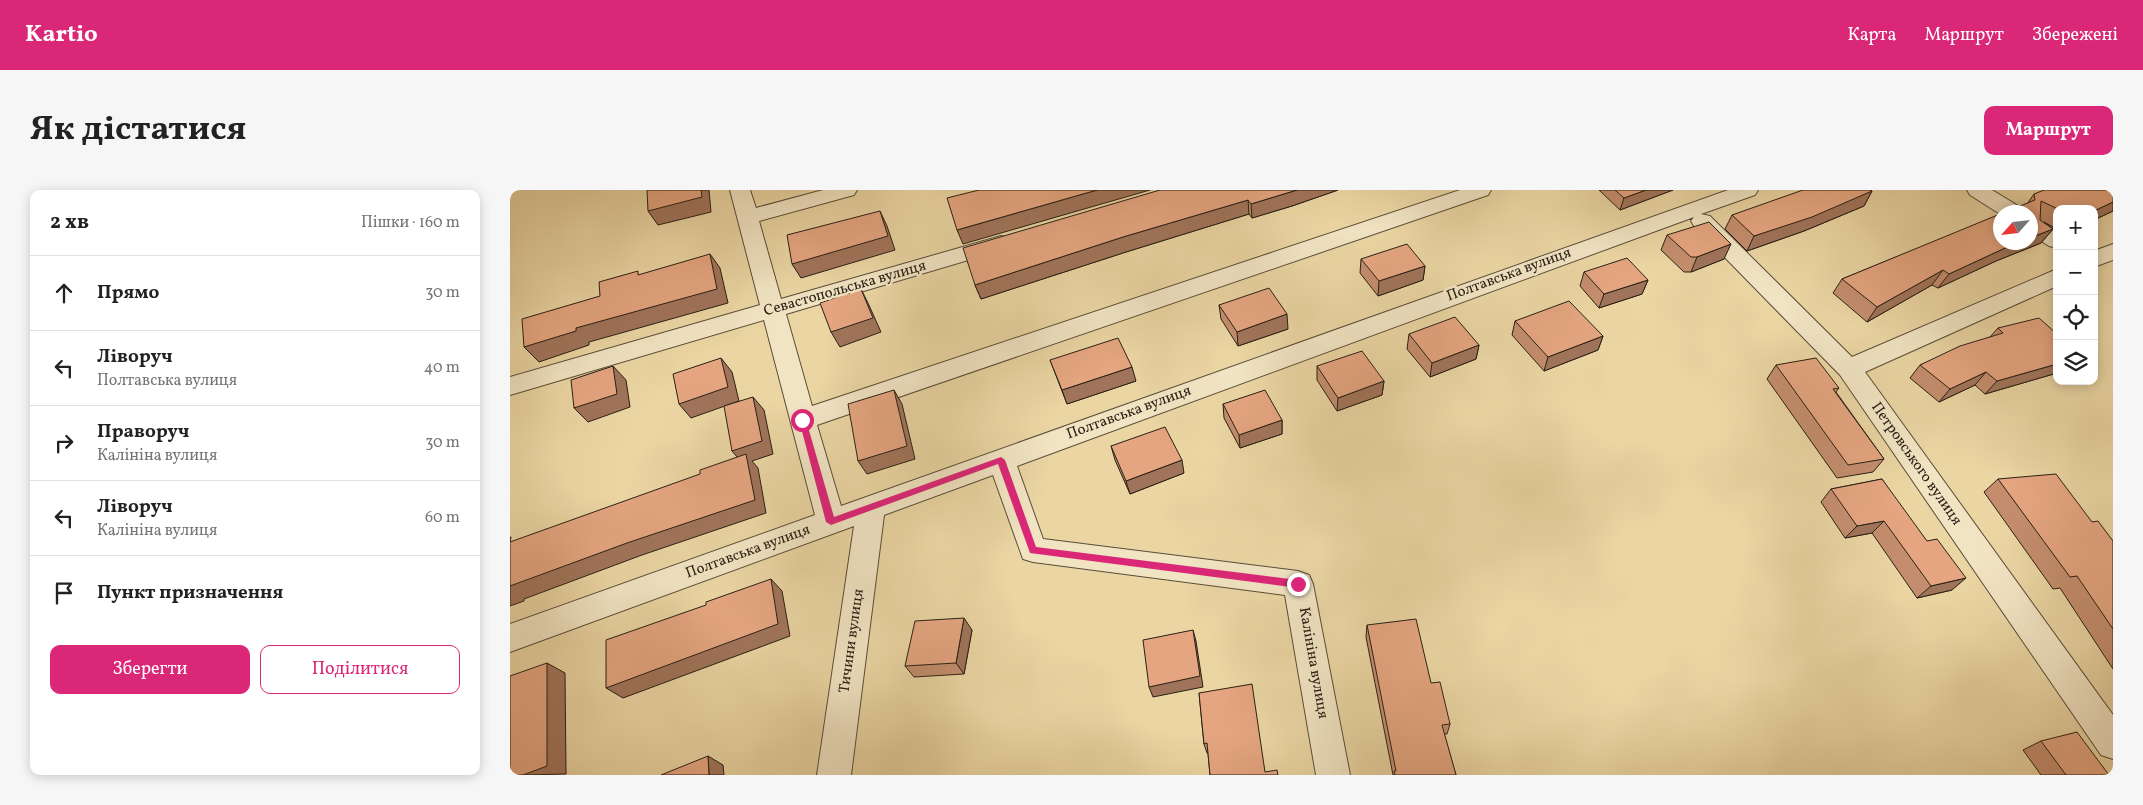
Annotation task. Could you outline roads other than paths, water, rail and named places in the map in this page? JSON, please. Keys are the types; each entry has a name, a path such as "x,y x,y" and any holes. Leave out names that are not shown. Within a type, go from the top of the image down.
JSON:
{"street":[{"path":"740,190 831,522"},
{"path":"747,216 847,190"},
{"path":"802,420 1481,190"},
{"name":"Полтавська вулиця","path":"510,638 1690,209 1748,190"},
{"path":"1977,190 2001,205"},
{"name":"Петровського вулиця","path":"1690,209 1849,368 2101,708 2113,743"},
{"path":"2038,229 2053,238"},
{"name":"Севастопольська вулиця","path":"510,386 1019,238"},
{"path":"2098,258 2113,251"},
{"path":"1849,368 2053,278"},
{"name":"Калініна вулиця","path":"1001,460 1033,550 1298,584 1333,775"},
{"name":"Тичини вулиця","path":"834,775 871,507"}]}
